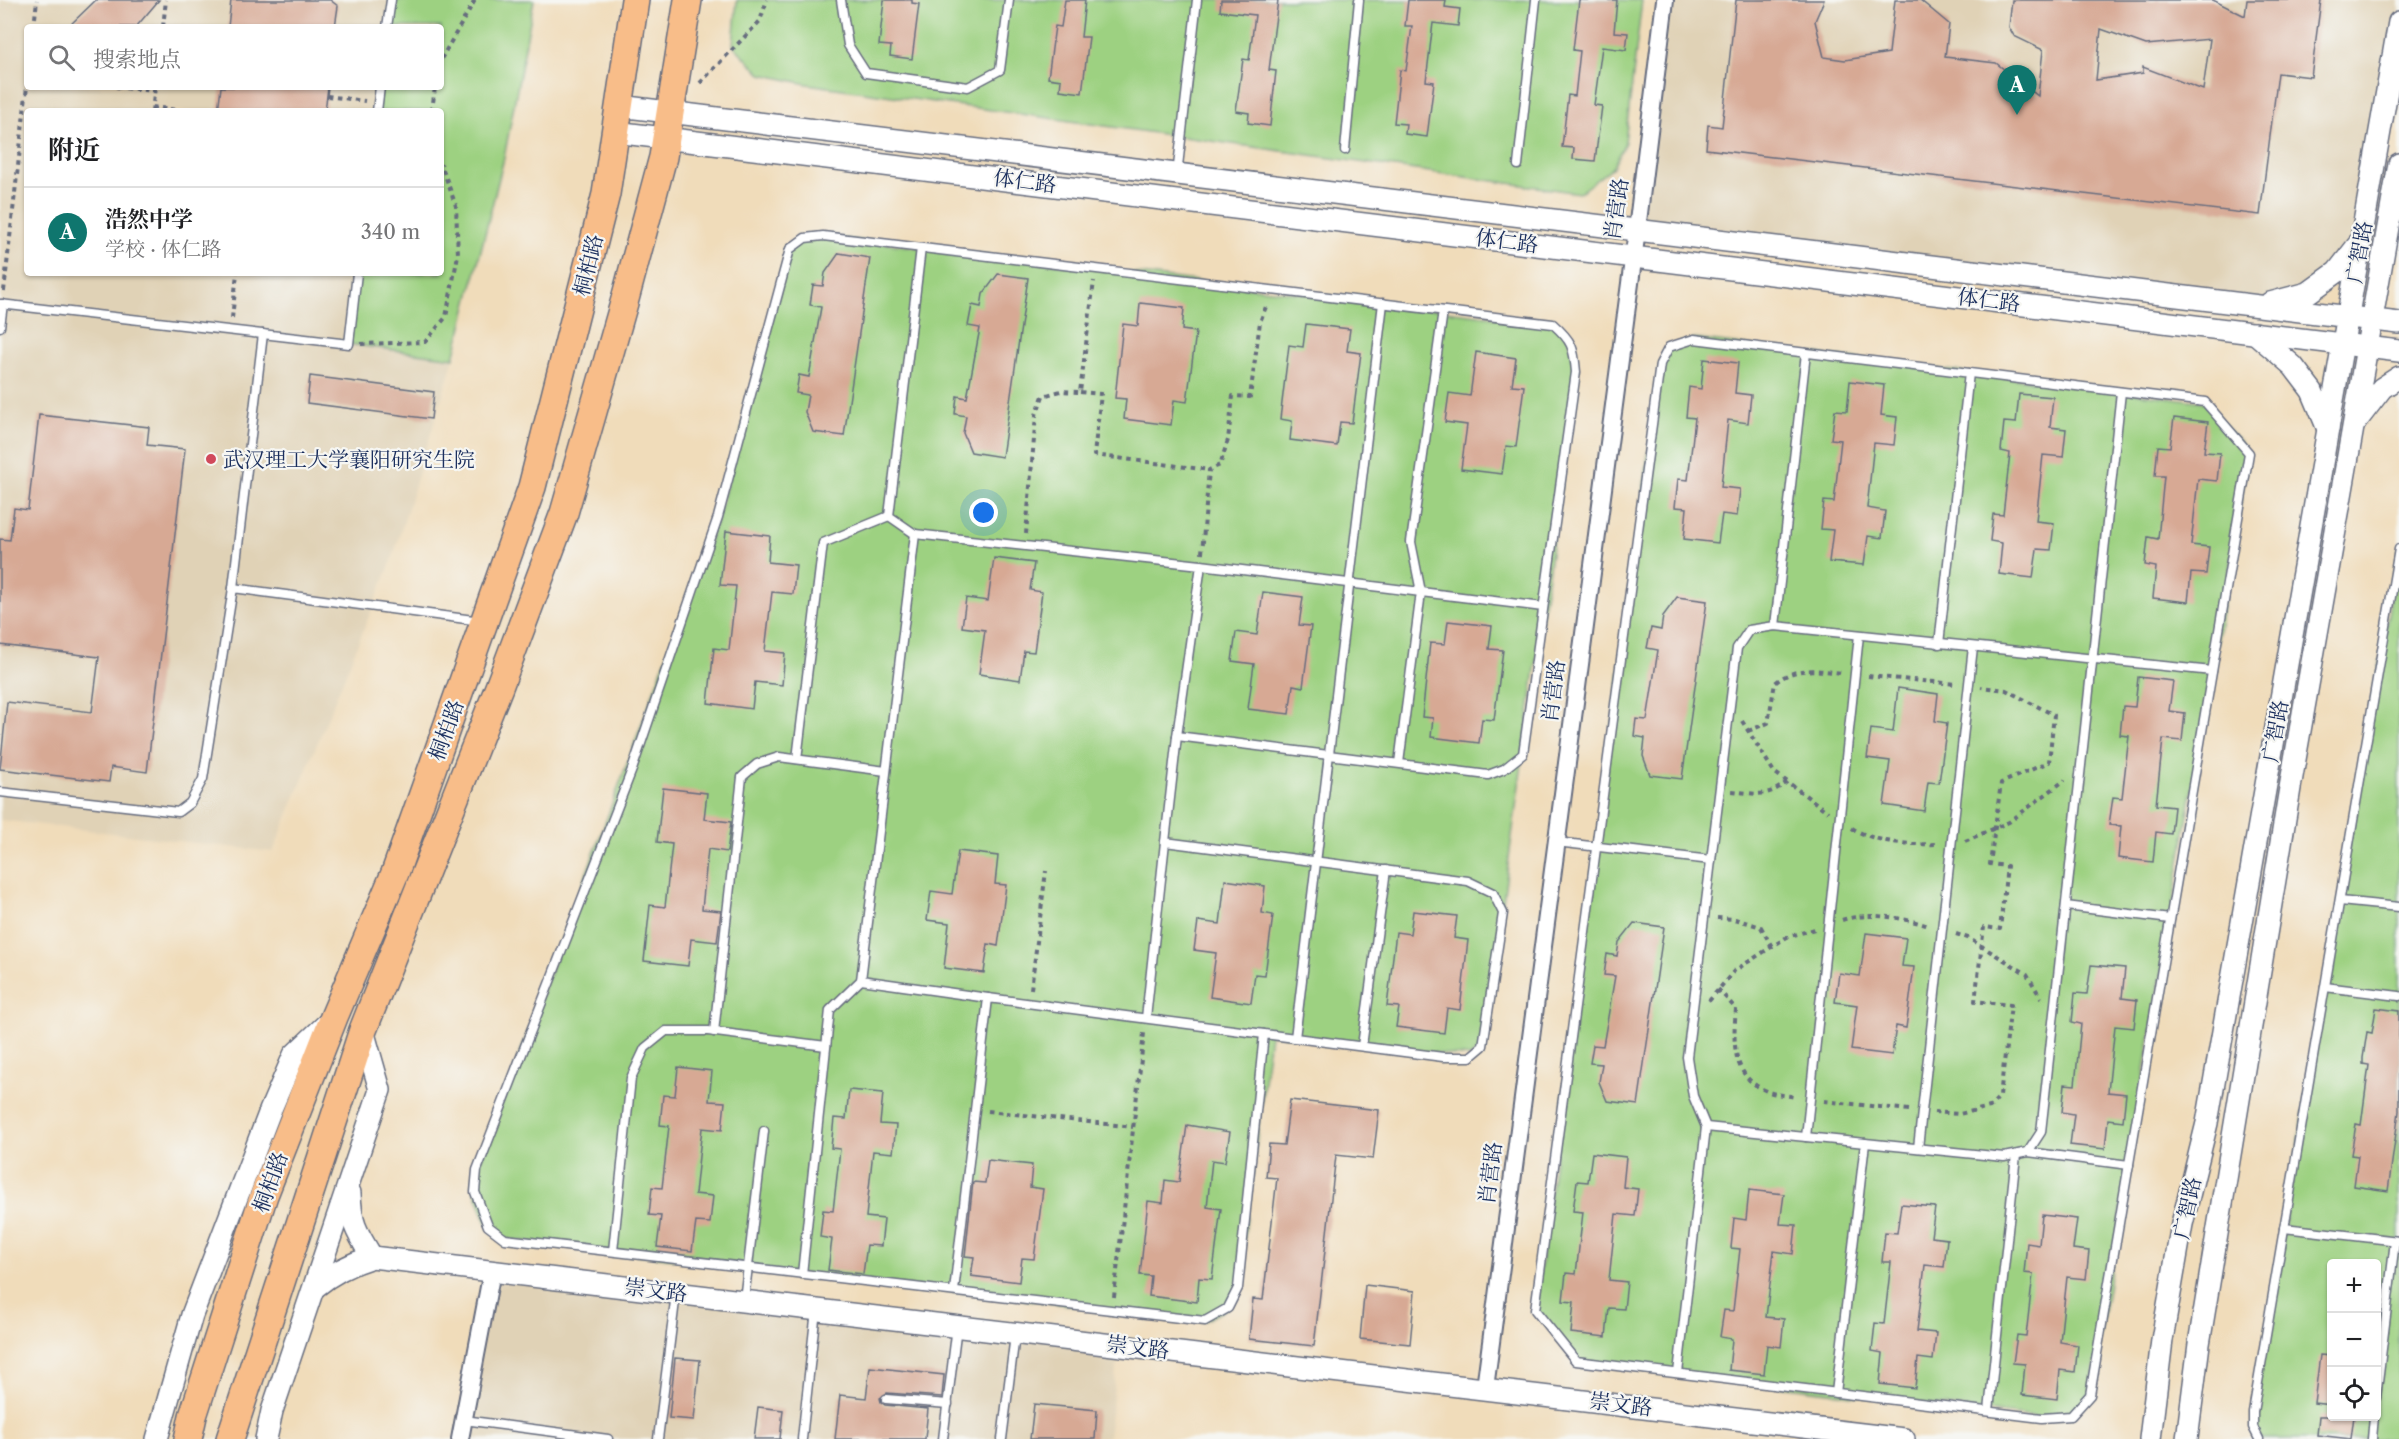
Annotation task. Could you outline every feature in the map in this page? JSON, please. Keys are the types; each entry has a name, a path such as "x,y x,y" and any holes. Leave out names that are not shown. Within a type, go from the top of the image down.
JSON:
{"main road":[{"name":"桐柏路","path":"188,1439 193,1416 264,1195 334,1017 395,873 532,487 606,194 635,0"},
{"name":"桐柏路","path":"230,1439 363,1030 500,687 564,513 663,157 688,0"}],"street":[{"name":"肖营路","path":"1485,1388 1637,230 1665,0"},
{"name":"广智路","path":"2150,1439 2162,1340 2182,1224 2207,1124 2399,22"},
{"name":"体仁路","path":"617,119 1632,256 2399,351"},
{"name":"体仁路","path":"668,125 1176,175 2399,323"},
{"name":"广智路","path":"2187,1439 2199,1344 2288,800 2399,164"},
{"path":"2386,237 2399,266"},
{"path":"2255,306 2308,293 2337,272 2361,242"},
{"path":"2255,333 2293,366 2312,391 2328,429"},
{"path":"2353,426 2382,388 2399,377"},
{"path":"157,1439 192,1315 270,1111 294,1055 334,1017"},
{"path":"266,1439 272,1411 380,1090 363,1030"},
{"path":"314,1288 330,1275 351,1263 372,1257 356,1231 351,1216 350,1180"},
{"name":"崇文路","path":"372,1257 1485,1388 1804,1433 1904,1439"},
{"path":"460,1439 492,1271"}],"lane":[{"path":"387,24 390,0"},
{"path":"842,0 848,45 866,73 968,87 1000,70 1009,0"},
{"path":"1176,175 1197,0"},
{"path":"1345,150 1359,0"},
{"path":"1518,165 1536,0"},
{"path":"377,107 380,90"},
{"path":"1177,736 1488,775 1504,769 1523,754 1576,372 1575,350 1568,337 1553,324 824,236 804,238 790,249 718,517 633,767 477,1170 475,1192 488,1226 505,1239 1205,1321 1228,1308 1238,1288 1264,1034"},
{"path":"889,516 921,248"},
{"path":"0,327 1,304 349,344 357,276"},
{"path":"1295,1038 1383,303"},
{"path":"1399,764 1421,592 1411,542 1443,311"},
{"path":"0,792 178,812 190,803 203,779 233,588 263,334"},
{"path":"1694,339 1970,373 2205,402 2249,453 2090,1395 2071,1416 2042,1418 1576,1361 1535,1310 1660,364 1669,347 1694,339"},
{"path":"1775,626 1806,353"},
{"path":"1939,644 1970,373"},
{"path":"2028,1152 2041,1132 2121,392"},
{"path":"889,516 915,534 1201,565 1543,607"},
{"path":"797,759 823,543 889,516"},
{"path":"802,1274 830,1010 861,980 915,534"},
{"path":"2259,1439 2253,1427 2253,1412 2399,549"},
{"path":"1146,1018 1177,736 1201,565"},
{"path":"233,588 484,621"},
{"path":"1678,1373 1706,1126 1693,1096 1687,1058 1737,648 1749,630 1775,626 2212,671"},
{"path":"1806,1137 1859,635"},
{"path":"1918,1148 1973,647"},
{"path":"714,1032 742,777 757,764 779,757 886,771"},
{"path":"861,980 1443,1057 1470,1057 1483,1046 1503,913 1493,893 1468,881 1165,842"},
{"path":"1556,842 1711,860"},
{"path":"1362,1047 1386,870"},
{"path":"2340,901 2399,907"},
{"path":"2066,906 2170,919"},
{"path":"2325,987 2399,996"},
{"path":"954,1291 988,998"},
{"path":"613,1251 631,1078 645,1048 666,1031 714,1032 826,1046"},
{"path":"1706,1126 2004,1157 2028,1152 2129,1165"},
{"path":"744,1301 764,1131"},
{"path":"1836,1392 1865,1143"},
{"path":"1989,1411 2016,1155"},
{"path":"2284,1228 2397,1241 2380,1367"},
{"path":"658,1439 676,1293"},
{"path":"802,1439 816,1309"},
{"path":"943,1439 957,1326"},
{"path":"1002,1439 1015,1333"},
{"path":"886,1399 948,1404"},
{"path":"464,1420 608,1439"},
{"path":"2372,1439 2374,1421"}],"path":[{"path":"34,24 37,0"},
{"path":"163,24 166,0"},
{"path":"444,54 475,0"},
{"path":"668,125 760,21 766,0"},
{"path":"24,108 27,90"},
{"path":"152,108 154,90"},
{"path":"432,108 435,90"},
{"path":"327,96 377,107"},
{"path":"1,304 24,111"},
{"path":"349,344 425,342 446,317 458,255 456,206 444,172"},
{"path":"1080,392 1095,269"},
{"path":"230,330 237,276"},
{"path":"1024,546 1036,415 1043,396 1060,391 1101,394 1094,455 1209,470 1220,465 1228,440 1233,396 1250,397 1260,322 1269,299 1283,291"},
{"path":"1201,565 1209,470"},
{"path":"1730,702 1774,772 1811,802 1862,834 1911,845 1962,842 2010,822 2060,785 2081,763"},
{"path":"1720,789 1758,794 1774,792 1787,782"},
{"path":"1030,1004 1046,871"},
{"path":"1704,916 1735,919 1761,927 1772,947"},
{"path":"1691,1022 1734,971 1787,937 1855,916 1909,919 1968,938 2027,974 2054,1020"},
{"path":"1719,990 1736,1009 1733,1040 1737,1062 1751,1083 1768,1092 1922,1112 1959,1114 1990,1107 2000,1096 2011,1005 1975,1001 1981,946"},
{"path":"1112,1310 1146,1018"},
{"path":"975,1109 1133,1126"}],"shaded area":[{"name":"武汉理工大学襄阳研究生院","path":"0,0 534,0 504,158 454,358 392,560 273,852 0,820"},
{"path":"1665,0 2399,0 2399,22 2361,242 2337,272 2255,306 1637,230"},
{"path":"492,1271 1119,1345 1108,1439 460,1439"}],"green space":[{"path":"391,0 534,0 504,158 454,358 349,344 357,276 444,276 444,108 377,108 380,90 444,90 444,24 387,24"},
{"path":"737,0 1642,0 1625,142 1613,167 1579,193 807,84 761,74 733,45"},
{"path":"824,236 1553,324 1568,337 1576,372 1483,1046 1470,1057 1270,1034 1238,1288 1228,1308 1205,1321 505,1239 488,1226 475,1192 477,1170 718,517 790,249 805,238"},
{"path":"1694,339 2205,402 2249,453 2090,1395 2071,1416 2042,1418 1576,1361 1535,1310 1660,364 1669,347"},
{"path":"2399,549 2399,1439 2259,1439 2253,1412"}],"building":[{"path":"96,0 159,0 139,24 71,24"},
{"path":"231,0 330,0 338,6 335,24 228,24"},
{"path":"884,0 912,0 912,3 919,4 912,59 890,56 891,46 879,45"},
{"path":"1065,0 1085,0 1081,37 1089,37 1082,93 1060,90 1061,80 1048,78 1055,26 1061,27"},
{"path":"1221,0 1278,0 1269,70 1276,71 1270,126 1248,123 1249,113 1236,111 1243,59 1249,60 1255,15 1220,11"},
{"path":"1408,0 1446,0 1445,7 1460,9 1458,26 1433,23 1426,81 1434,82 1427,137 1405,134 1406,124 1394,123 1400,70 1406,71 1412,26 1405,26"},
{"path":"1579,0 1617,0 1614,32 1628,33 1626,50 1602,47 1594,105 1602,106 1595,161 1573,159 1574,148 1562,147 1568,95 1575,96 1580,51 1573,50"},
{"path":"1736,0 1824,0 1815,21 1824,57 1845,60 1889,53 1895,0 1920,0 1949,24 1945,57 1996,63 2038,96 2043,50 2014,36 2009,27 2012,0 2213,0 2245,16 2247,0 2321,0 2311,77 2278,73 2260,215 1706,149 1708,125 1722,127","holes":["2101,29 2146,45 2210,39 2203,90 2143,67 2143,73 2096,80"]},
{"path":"221,90 328,90 325,108 218,108"},
{"path":"839,253 870,258 844,436 813,432 805,412 808,395 796,393 799,375 809,377 821,307 810,305 813,285 823,286 825,273"},
{"path":"998,274 1028,278 1002,457 971,452 963,433 966,416 955,414 957,396 967,398 980,328 968,326 972,305 981,307 983,294"},
{"path":"1140,303 1184,308 1182,330 1196,332 1187,402 1174,400 1171,425 1124,419 1126,399 1115,398 1123,324 1138,326"},
{"path":"1306,324 1350,329 1347,351 1361,353 1352,423 1340,422 1337,446 1290,440 1292,421 1280,419 1289,345 1303,347"},
{"path":"1476,352 1516,358 1512,385 1524,386 1516,447 1506,446 1502,474 1461,469 1467,425 1445,422 1449,393 1470,396"},
{"path":"1704,359 1738,363 1735,393 1751,395 1748,423 1728,420 1721,487 1740,489 1737,516 1722,514 1718,543 1684,539 1687,508 1675,507 1678,479 1688,480 1695,418 1686,417 1689,387 1701,389"},
{"path":"310,376 434,392 431,419 307,403"},
{"path":"1850,381 1884,385 1881,415 1897,417 1894,445 1874,443 1867,508 1885,511 1882,538 1868,536 1864,565 1829,562 1833,530 1821,529 1824,501 1834,502 1841,440 1831,439 1835,410 1847,411"},
{"path":"2019,394 2053,397 2050,427 2066,429 2063,457 2043,455 2036,521 2054,523 2051,550 2037,549 2033,578 1999,574 2002,543 1990,541 1993,514 2003,515 2010,453 2001,451 2004,422 2016,423"},
{"path":"39,415 149,427 147,445 185,449 147,772 111,767 109,782 0,769 7,702 92,712 99,657 0,645 0,539 10,540 14,508 28,510"},
{"path":"2174,418 2208,422 2204,452 2220,453 2217,481 2198,479 2191,545 2209,547 2206,574 2191,573 2188,602 2153,598 2156,567 2145,565 2148,537 2158,539 2164,476 2155,476 2158,446 2170,447"},
{"path":"726,531 770,536 768,562 796,565 793,594 772,592 765,651 785,653 782,685 755,682 752,709 708,703 714,648 729,650 736,586 720,585"},
{"path":"994,558 1034,563 1030,590 1042,592 1034,652 1024,651 1020,680 979,674 985,630 962,627 966,598 988,601"},
{"path":"1263,592 1303,597 1299,625 1311,626 1303,687 1293,685 1289,714 1248,709 1254,664 1232,661 1236,632 1257,635"},
{"path":"1677,597 1707,601 1682,779 1650,775 1643,756 1645,738 1634,736 1636,719 1647,720 1658,650 1647,648 1651,628 1661,630 1663,616"},
{"path":"1448,621 1492,626 1489,649 1503,650 1494,720 1482,719 1479,743 1431,737 1433,718 1422,717 1430,643 1445,644"},
{"path":"2138,677 2173,681 2169,711 2185,713 2182,741 2163,739 2156,805 2174,807 2171,834 2156,832 2153,862 2118,858 2121,826 2109,825 2113,797 2122,798 2129,736 2120,735 2123,706 2135,707"},
{"path":"1898,688 1938,694 1935,721 1947,723 1939,783 1928,782 1924,811 1884,805 1890,761 1867,758 1871,729 1893,732"},
{"path":"663,788 707,793 704,819 731,822 727,852 708,849 702,909 721,911 717,942 691,939 688,966 644,961 650,905 665,907 672,844 657,842"},
{"path":"958,851 998,856 995,884 1006,885 998,946 988,944 984,973 944,968 949,923 927,920 931,891 952,894"},
{"path":"1225,880 1265,886 1262,913 1273,915 1265,975 1255,974 1251,1003 1210,997 1216,953 1194,950 1198,921 1220,924"},
{"path":"1413,911 1457,916 1454,938 1468,940 1460,1010 1447,1008 1444,1033 1396,1027 1399,1007 1387,1006 1396,932 1410,934"},
{"path":"1634,923 1664,927 1638,1105 1607,1101 1599,1082 1602,1064 1590,1063 1593,1045 1603,1046 1615,976 1604,975 1607,954 1617,956 1619,942"},
{"path":"1866,933 1906,938 1902,966 1914,967 1906,1028 1896,1026 1892,1055 1851,1050 1857,1005 1835,1002 1839,973 1860,976"},
{"path":"2091,965 2125,968 2122,998 2137,1000 2134,1028 2115,1026 2108,1092 2126,1094 2123,1121 2108,1119 2105,1149 2070,1145 2074,1114 2062,1112 2065,1084 2075,1085 2081,1024 2072,1022 2075,993 2087,994"},
{"path":"2376,1008 2399,1011 2399,1111 2388,1191 2354,1186 2358,1156 2351,1155 2356,1124 2361,1125 2369,1065 2363,1064 2367,1032 2372,1033"},
{"path":"678,1067 712,1071 709,1101 725,1102 722,1130 702,1128 695,1194 713,1196 710,1223 696,1222 692,1251 657,1247 661,1216 649,1215 652,1187 662,1188 669,1126 660,1125 663,1095 675,1096"},
{"path":"849,1090 883,1093 880,1124 896,1125 893,1153 873,1151 866,1217 884,1219 881,1246 867,1245 863,1274 828,1270 832,1239 820,1237 823,1210 833,1211 840,1149 831,1148 834,1118 846,1119"},
{"path":"1290,1100 1379,1110 1373,1159 1336,1155 1314,1346 1249,1339 1253,1299 1263,1300 1277,1178 1266,1177 1269,1144 1284,1145"},
{"path":"1187,1125 1230,1132 1225,1162 1212,1160 1207,1207 1221,1209 1212,1279 1199,1278 1197,1302 1149,1296 1151,1276 1140,1275 1148,1201 1163,1203 1165,1180 1179,1182"},
{"path":"1592,1153 1626,1157 1623,1187 1638,1189 1635,1216 1616,1214 1609,1280 1627,1282 1624,1309 1609,1308 1606,1337 1571,1333 1574,1302 1563,1301 1566,1273 1576,1274 1583,1212 1573,1211 1577,1181 1588,1182"},
{"path":"988,1160 1032,1165 1030,1187 1043,1189 1034,1259 1022,1258 1019,1282 971,1276 974,1257 965,1256 973,1182 985,1183"},
{"path":"1749,1190 1784,1194 1780,1224 1796,1225 1793,1254 1774,1251 1766,1317 1784,1319 1781,1347 1767,1345 1764,1374 1729,1370 1732,1339 1720,1337 1724,1310 1733,1311 1740,1249 1731,1248 1734,1218 1746,1220"},
{"path":"1901,1204 1935,1207 1931,1237 1947,1239 1944,1267 1925,1265 1917,1331 1936,1333 1933,1360 1918,1358 1915,1388 1880,1384 1883,1353 1872,1351 1875,1323 1884,1324 1891,1262 1882,1262 1885,1232 1897,1233"},
{"path":"2042,1215 2077,1219 2073,1249 2089,1251 2086,1279 2067,1277 2060,1342 2078,1345 2075,1372 2060,1370 2057,1399 2022,1395 2025,1364 2013,1363 2017,1335 2026,1336 2033,1274 2024,1273 2027,1243 2039,1245"},
{"path":"1365,1285 1415,1291 1410,1344 1360,1339"},
{"path":"2320,1355 2327,1356 2327,1405 2314,1403"},
{"path":"675,1358 700,1360 694,1420 669,1418"},
{"path":"870,1367 944,1375 942,1397 887,1393 880,1398 885,1405 928,1409 925,1439 835,1439 840,1395 866,1398"},
{"path":"1034,1404 1097,1410 1095,1439 1030,1439"},
{"path":"758,1407 783,1410 780,1439 754,1439"},
{"path":"2319,1416 2327,1416 2327,1421 2353,1421 2351,1439 2317,1435"}],"place":[{"name":"浩然中学","path":"2017,115"},
{"name":"武汉理工大学襄阳研究生院","path":"211,459"}]}
